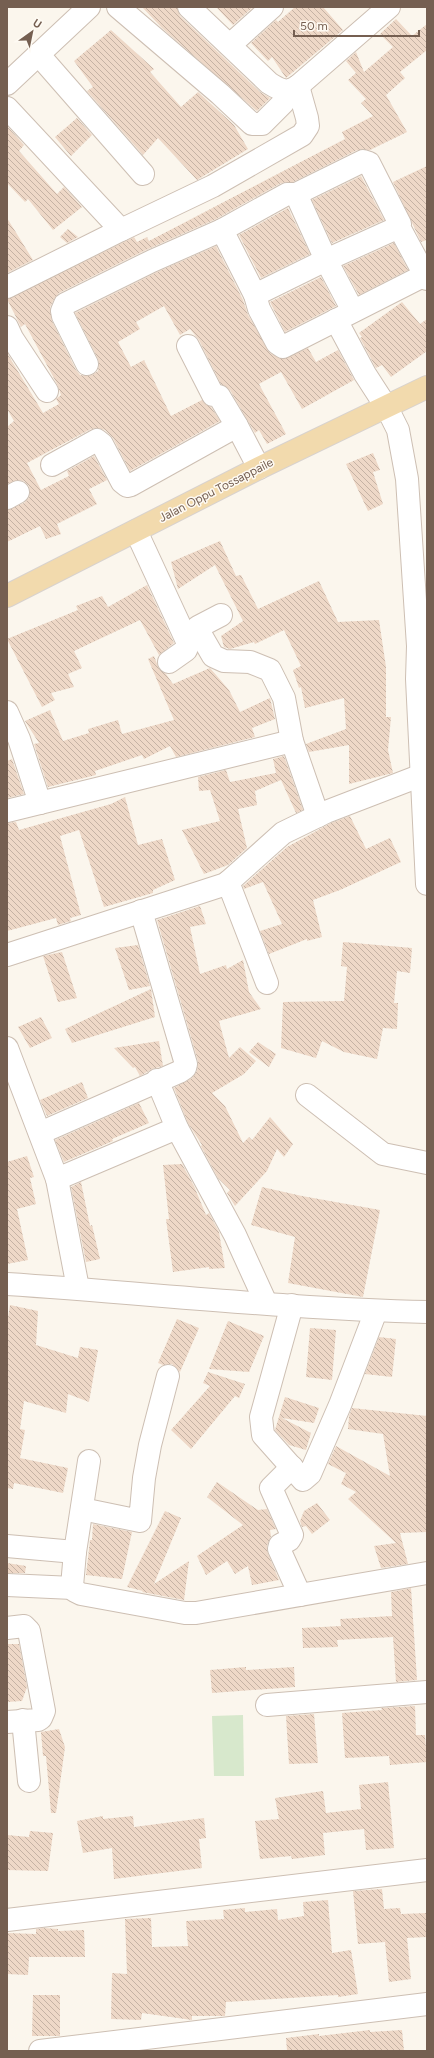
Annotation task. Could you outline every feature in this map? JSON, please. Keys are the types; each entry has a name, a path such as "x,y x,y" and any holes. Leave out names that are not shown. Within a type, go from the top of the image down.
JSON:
{"main road":[{"name":"Jalan Oppu Tossappaile","path":"7,596 136,532 259,468 387,408 427,387"}],"street":[{"path":"7,84 89,7"},
{"path":"118,7 220,94 252,124 262,124 295,88 389,7"},
{"path":"189,7 270,83 280,90 295,88"},
{"path":"230,45 272,7"},
{"path":"38,54 143,174"},
{"path":"7,287 213,186 302,135 308,126 308,118 295,88"},
{"path":"7,108 121,230"},
{"path":"87,364 68,328 62,311 63,306 152,261 222,230 287,194 296,194 363,161 369,163 400,224 399,227 402,230 426,277 344,315 283,347 277,343 259,309 255,294 222,230"},
{"path":"296,194 326,260 365,374 387,408 398,430 407,479 422,647 422,775 427,884"},
{"path":"255,294 399,227"},
{"path":"9,336 47,390"},
{"path":"188,346 213,395 218,396 237,426 259,468"},
{"path":"52,464 97,440 102,444 122,482 127,486 237,426"},
{"path":"136,532 187,641 188,645 186,650 169,662"},
{"path":"221,615 198,627 210,653 224,661 250,662 270,670 284,698 292,741 318,816"},
{"path":"7,712 19,739 40,803"},
{"path":"7,811 292,741"},
{"path":"7,955 228,882 277,838 318,816 422,775"},
{"path":"228,882 267,983"},
{"path":"40,1133 158,1080 182,1071 186,1064 141,911"},
{"path":"7,1048 57,1179 78,1288"},
{"path":"158,1080 177,1128 235,1235 266,1303"},
{"path":"307,1095 383,1154 427,1163"},
{"path":"57,1179 177,1128"},
{"path":"7,1284 376,1311 427,1312"},
{"path":"292,1305 260,1421 263,1435 303,1480 310,1474 340,1405 376,1311"},
{"path":"82,1509 140,1521 144,1478 150,1445 168,1376"},
{"path":"73,1588 75,1552 89,1461"},
{"path":"292,1467 271,1488 292,1535 289,1540 280,1545 279,1549 300,1595"},
{"path":"7,1546 75,1552"},
{"path":"7,1585 73,1588 77,1592 85,1595 196,1613 427,1573"},
{"path":"7,1628 24,1626 29,1631 44,1711 40,1719 15,1721 29,1781"},
{"path":"267,1705 427,1692"},
{"path":"7,1920 427,1870"},
{"path":"40,2051 427,2004"}],"green space":[{"path":"243,1715 244,1776 214,1776 212,1716"}],"building":[{"path":"142,7 177,7 180,16 260,92 270,98 257,111 162,28"},
{"path":"216,7 253,7 233,25"},
{"path":"295,7 323,7 343,30 286,78 272,57 268,61 251,43 276,20 278,22"},
{"path":"396,19 412,36 427,24 427,50 400,72 405,78 386,95 407,132 370,150 357,150 293,182 281,183 216,219 146,250 59,293 50,307 52,321 76,370 80,375 92,375 98,371 98,359 75,313 157,272 216,246 243,300 248,315 270,353 283,359 308,348 316,362 338,350 354,380 302,409 281,372 259,384 286,434 267,444 259,430 255,433 230,390 221,384 199,340 190,329 180,335 164,306 136,322 140,329 118,342 131,367 144,360 171,416 202,400 211,407 220,421 130,471 113,438 105,430 98,428 91,429 27,463 41,490 69,476 67,471 94,456 107,480 89,489 97,504 57,524 61,534 46,539 40,526 7,542 7,510 24,503 29,498 30,492 29,486 24,481 18,480 7,484 7,427 14,421 7,409 7,353 43,413 59,404 56,399 61,395 57,384 25,324 21,327 7,299 134,237 137,242 147,237 149,241 345,139 342,132 373,116 361,103 366,99 348,80 356,73 346,61 356,52 364,72 393,47 380,34"},
{"path":"111,30 154,69 150,72 181,107 198,92 234,125 248,149 197,180 158,138 143,155 87,91 93,87 74,61"},
{"path":"77,118 92,135 71,156 55,137"},
{"path":"7,126 24,145 19,151 57,194 64,187 82,207 53,230 28,199 25,202 7,183"},
{"path":"427,166 427,240 421,242 393,182"},
{"path":"361,176 384,220 332,243 312,200"},
{"path":"288,208 310,254 261,278 239,235"},
{"path":"7,218 33,260 7,273"},
{"path":"68,229 78,237 67,243 60,237"},
{"path":"394,243 408,270 359,295 343,266"},
{"path":"321,277 336,306 285,332 270,302"},
{"path":"402,302 420,324 427,319 427,351 391,377 382,365 376,368 360,338 362,337 359,333"},
{"path":"373,453 380,470 373,472 383,504 368,511 346,464"},
{"path":"220,541 236,576 241,575 258,609 319,581 338,622 379,620 386,667 386,717 391,717 388,750 393,773 349,784 349,745 309,752 306,744 346,729 344,698 305,708 301,687 299,688 293,670 301,666 284,630 255,644 254,642 230,649 224,647 221,636 243,621 215,565 178,589 171,562"},
{"path":"147,585 174,643 159,655 140,620 74,651 82,668 68,674 74,687 51,693 55,700 42,707 7,639 78,610 76,606 102,596 108,607"},
{"path":"154,656 159,669 166,674 173,684 210,668 229,690 240,712 270,698 275,719 252,728 255,737 176,757 170,746 144,759 142,755 95,771 96,775 48,787 34,744 39,743 25,721 50,710 63,741 89,733 88,729 118,720 122,734 174,720 148,659"},
{"path":"284,756 303,810 296,813 281,780 255,791 257,805 238,809 247,848 228,865 204,874 182,830 220,821 210,790 199,791 198,777 226,770 230,782 276,773 273,759"},
{"path":"12,759 24,794 7,798 7,761"},
{"path":"125,797 138,845 162,839 175,880 153,890 153,893 104,907 79,830 60,836 81,915 70,918 71,921 58,925 56,918 7,931 7,823 16,822 19,830 111,804"},
{"path":"350,816 366,849 390,838 401,862 340,890 313,900 322,937 307,941 307,939 269,954 260,931 282,924 263,882 244,889 243,886 287,847 331,823"},
{"path":"200,906 206,924 190,927 200,974 226,965 227,969 243,960 249,992 261,1009 219,1021 229,1058 240,1047 256,1061 244,1074 212,1093 225,1106 243,1143 249,1137 252,1140 270,1117 293,1144 284,1157 277,1149 267,1171 235,1206 227,1193 230,1190 218,1178 201,1146 202,1145 188,1123 174,1088 192,1078 197,1071 198,1061 157,920"},
{"path":"343,942 412,948 410,973 397,971 394,1003 398,1003 397,1029 383,1028 377,1059 344,1052 322,1041 316,1058 281,1048 283,1002 344,1001 347,967 341,966"},
{"path":"138,945 150,986 129,990 115,948"},
{"path":"62,952 77,998 58,1002 43,956"},
{"path":"151,989 155,1017 72,1043 65,1029"},
{"path":"41,1017 52,1038 30,1048 18,1027"},
{"path":"159,1041 163,1066 152,1069 140,1076 135,1067 133,1068 114,1048"},
{"path":"258,1042 276,1054 269,1067 249,1052"},
{"path":"82,1082 88,1098 47,1116 40,1100"},
{"path":"139,1103 149,1123 112,1139 113,1141 64,1162 55,1140"},
{"path":"27,1156 34,1177 30,1178 36,1204 17,1209 28,1260 7,1264 7,1162"},
{"path":"182,1164 194,1186 206,1215 209,1213 219,1232 225,1268 209,1269 209,1267 173,1272 166,1219 169,1219 163,1165"},
{"path":"81,1182 90,1226 92,1225 100,1259 86,1262 71,1187"},
{"path":"262,1187 380,1210 363,1297 288,1283 295,1237 251,1225"},
{"path":"10,1305 38,1311 36,1345 78,1358 80,1347 98,1350 89,1402 68,1394 66,1413 24,1401 20,1429 25,1430 20,1458 68,1468 63,1493 14,1483 13,1489 7,1488 7,1324"},
{"path":"177,1319 199,1328 180,1372 172,1364 163,1365 158,1363"},
{"path":"228,1321 264,1336 249,1372 209,1369"},
{"path":"310,1328 336,1330 332,1380 306,1377"},
{"path":"379,1337 396,1339 392,1377 365,1374"},
{"path":"208,1372 245,1384 239,1398 235,1396 191,1449 171,1430 210,1386 203,1383"},
{"path":"285,1397 319,1408 314,1423 282,1418 311,1433 306,1450 289,1445 275,1430"},
{"path":"352,1408 427,1416 427,1532 400,1533 408,1564 381,1568 374,1546 396,1543 348,1499 356,1492 341,1484 346,1473 328,1464 336,1446 390,1476 383,1434 348,1429 349,1416"},
{"path":"217,1482 258,1510 267,1509 276,1529 270,1530 271,1536 267,1546 268,1554 279,1580 252,1585 248,1566 235,1574 227,1561 206,1575 197,1556 243,1525 207,1497"},
{"path":"317,1503 330,1520 312,1534 306,1526 302,1527 300,1521 304,1511"},
{"path":"165,1511 181,1518 154,1584 189,1561 184,1600 142,1592 143,1591 127,1587"},
{"path":"93,1524 132,1532 122,1579 86,1575"},
{"path":"7,1563 26,1566 25,1573 7,1573"},
{"path":"411,1588 417,1680 396,1682 393,1637 337,1640 338,1647 303,1648 302,1628 341,1626 340,1619 392,1616 391,1592"},
{"path":"7,1644 19,1644 27,1687 22,1701 7,1702"},
{"path":"246,1667 246,1670 294,1667 295,1687 212,1693 210,1670"},
{"path":"415,1706 416,1735 425,1735 427,1762 390,1765 389,1756 345,1758 342,1713 382,1710 381,1708"},
{"path":"314,1714 318,1763 289,1764 286,1716"},
{"path":"59,1729 65,1747 56,1813 51,1813 46,1756 43,1756 41,1732"},
{"path":"388,1782 394,1848 366,1850 364,1829 323,1833 325,1855 292,1859 291,1856 260,1859 255,1821 279,1819 275,1798 323,1791 326,1813 361,1809 359,1785"},
{"path":"103,1816 103,1819 133,1816 134,1827 204,1818 206,1838 199,1839 202,1868 114,1879 112,1848 83,1853 77,1821"},
{"path":"30,1831 53,1833 48,1871 7,1870 7,1835 29,1837"},
{"path":"382,1889 384,1909 400,1908 401,1914 427,1913 427,1937 407,1938 411,1979 389,1982 385,1942 358,1944 353,1891"},
{"path":"328,1900 332,1953 351,1950 358,1994 338,1997 338,1995 226,2002 225,2016 192,2016 192,2020 142,2013 141,2020 111,2019 112,1973 127,1974 125,1919 151,1918 152,1947 188,1946 186,1921 224,1919 223,1910 245,1908 245,1912 277,1909 278,1920 304,1916 303,1902"},
{"path":"36,1929 58,1929 58,1931 84,1930 85,1957 29,1957 28,1975 7,1974 7,1933 36,1934"},
{"path":"33,1995 60,1995 60,2036 32,2036"},
{"path":"370,2030 370,2032 402,2030 404,2051 287,2051 286,2038"}]}
